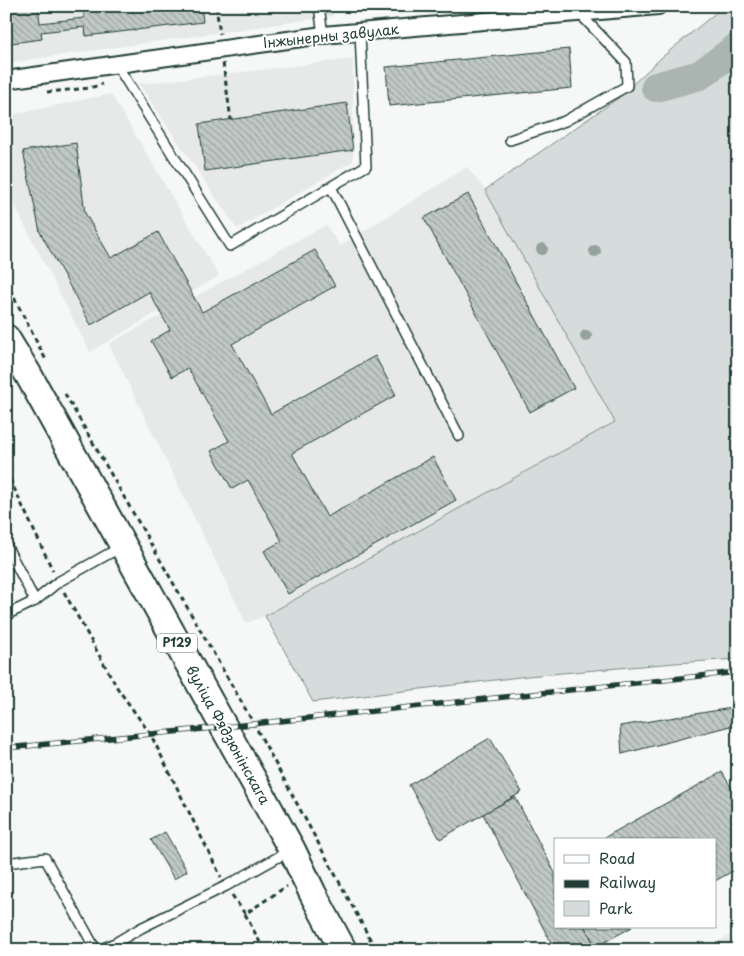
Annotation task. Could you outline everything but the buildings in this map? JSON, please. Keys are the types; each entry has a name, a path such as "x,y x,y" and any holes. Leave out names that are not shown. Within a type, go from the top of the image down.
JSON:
{"main road":[{"name":"вуліца Фядзюнінскага","path":"6,338 28,374 292,850 312,894 344,950"}],"street":[{"name":"Інжынерны завулак","path":"6,80 324,35 658,6"}],"lane":[{"path":"319,6 324,35"},
{"path":"510,140 565,121 627,86 626,62 580,13"},
{"path":"116,64 230,246 366,166 360,32"},
{"path":"331,187 459,436"},
{"path":"6,545 35,601"},
{"path":"6,615 35,601 58,582 123,546"},
{"path":"6,863 45,858 97,950 118,942 141,928 226,886 292,850"}],"path":[{"path":"216,6 220,37"},
{"path":"6,282 48,364"},
{"path":"63,390 254,724 376,950"},
{"path":"6,471 58,582 118,689 151,734 226,886 264,950"},
{"path":"244,914 287,886"}],"shaded area":[{"path":"6,6 332,6 333,16 6,63"},
{"path":"353,59 353,161 237,229 139,84"},
{"path":"111,94 219,276 90,352 6,189 6,116"},
{"path":"467,167 485,190 615,422 265,616 246,623 109,344 326,225 340,246"},
{"path":"738,931 738,950 702,950"}],"green space":[{"path":"724,6 738,6 738,659 528,676 313,702 265,616 615,422 485,190 617,99 661,58"}],"waterway":[{"path":"656,87 700,75 738,47"}],"railway":[{"path":"6,748 224,727 738,672"}]}
